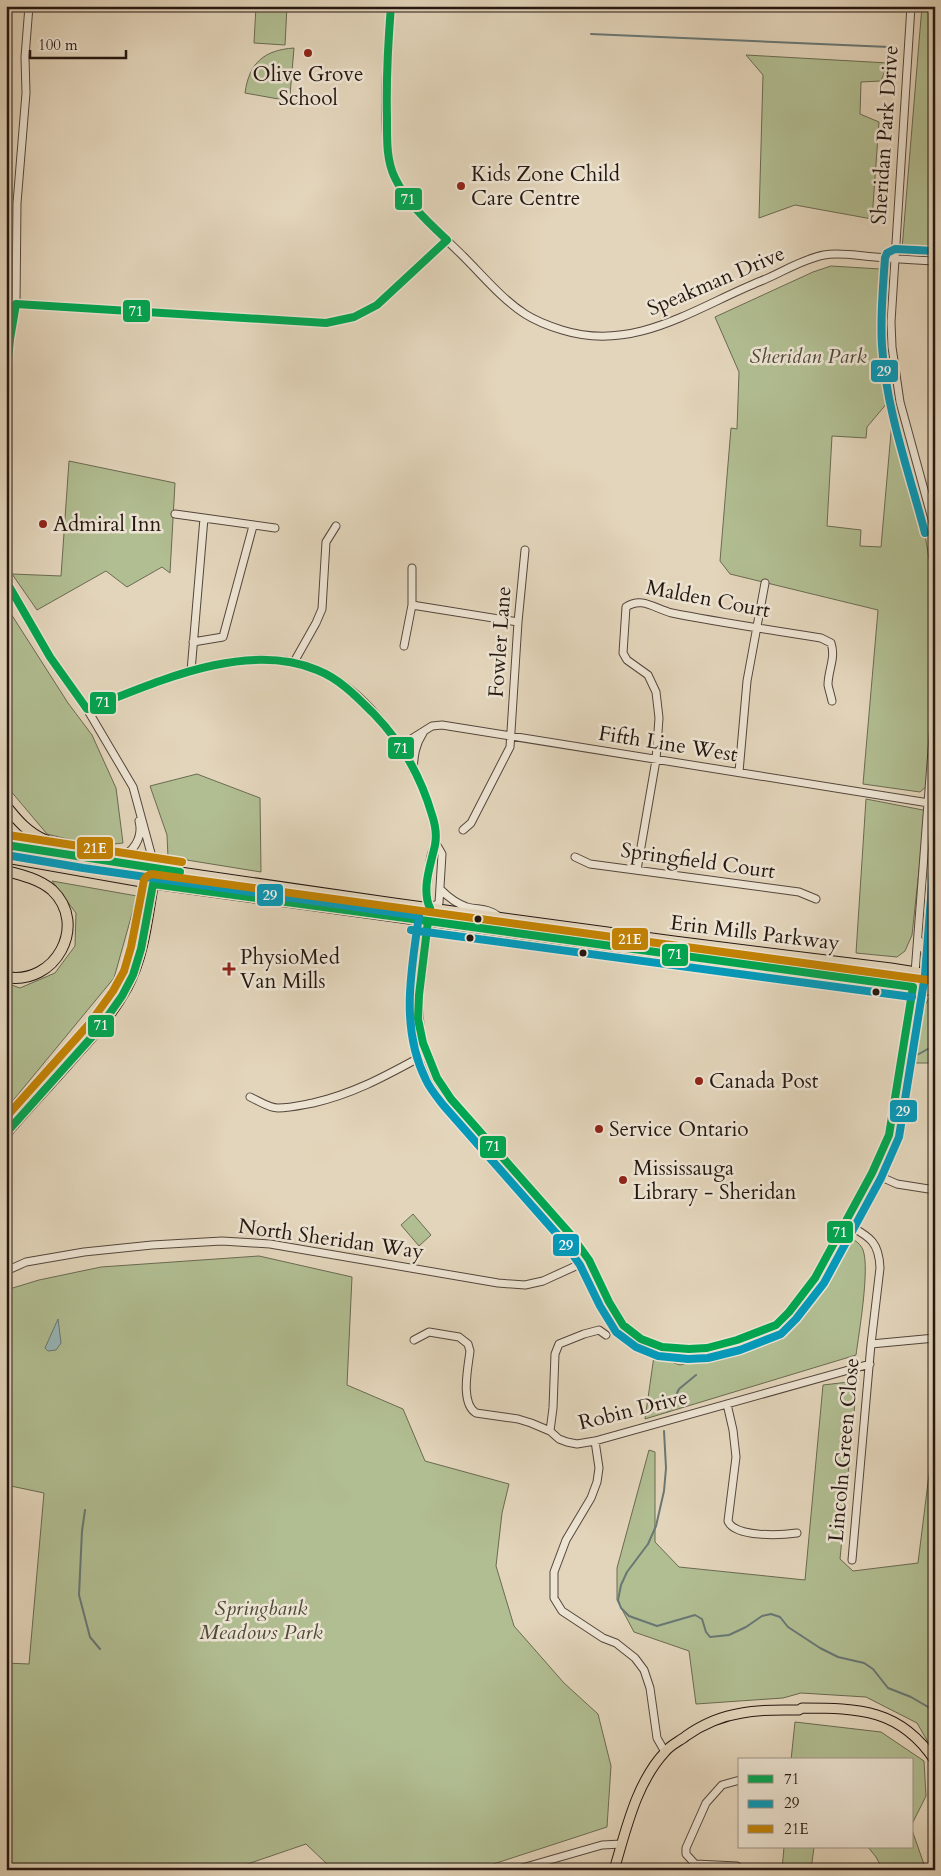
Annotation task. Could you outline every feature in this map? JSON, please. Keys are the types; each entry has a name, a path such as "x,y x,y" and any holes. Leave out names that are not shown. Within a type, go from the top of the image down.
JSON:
{"highway":[{"path":"6,12 7,6"},
{"path":"6,806 30,832 44,840 76,851 84,858"},
{"path":"6,870 39,881 52,891 61,903 67,919 67,933 59,955 50,966 39,973 23,978 6,977"},
{"path":"6,1133 94,1035 114,1009 128,986 144,939 153,884"}],"main road":[{"name":"Erin Mills Parkway","path":"6,846 430,908 935,975"},
{"name":"Erin Mills Parkway","path":"6,858 153,884 935,990"},
{"path":"614,1870 638,1797 652,1769 667,1750 702,1726 726,1716 755,1711 799,1710 802,1708 839,1708 869,1711 899,1724 917,1739 935,1761"}],"street":[{"path":"6,384 10,339 16,304 17,203 26,93 25,57 29,6"},
{"name":"Speakman Drive","path":"391,6 386,106 389,160 395,178 404,194 422,215 509,302 526,315 547,325 569,332 602,338 634,333 665,325 735,291 823,256 842,254 935,261"},
{"name":"Sheridan Park Drive","path":"911,6 894,259 892,348 900,402 935,530"},
{"path":"16,304 326,323 354,317 377,305 447,240"},
{"path":"175,514 275,528"},
{"path":"190,670 204,518"},
{"path":"193,642 223,637 253,526"},
{"path":"294,662 322,609 326,542 336,526"},
{"name":"Fowler Lane","path":"463,830 471,823 510,747 518,622 525,550"},
{"path":"404,646 412,605 412,568"},
{"path":"6,580 50,657 87,709 112,750 136,796 154,868 153,884"},
{"path":"739,772 747,682 765,583"},
{"name":"Malden Court","path":"656,760 659,704 656,692 648,676 627,660 623,653 626,607 633,602 641,602 671,612 821,638 831,643 833,658 828,684 832,701"},
{"path":"412,605 518,622"},
{"path":"87,709 190,670 230,661 257,659 294,662 327,675 364,701 378,716 400,746 424,789 432,812 435,842 430,857 427,898 430,908 429,922 418,1007 421,1035 426,1054 436,1077 451,1099 571,1235 589,1260 609,1302 623,1325 641,1339 662,1347 689,1350 707,1348 737,1340 776,1325 789,1312 815,1278 872,1173 889,1136 919,939 931,804 935,711"},
{"name":"Fifth Line West","path":"400,746 432,726 442,725 931,804"},
{"path":"413,770 414,752 425,730"},
{"path":"637,870 656,760"},
{"path":"84,858 101,855 118,856 127,853 138,842 141,827 136,808 136,796"},
{"path":"430,908 439,903 442,854 435,842"},
{"name":"Springfield Court","path":"575,857 590,864 799,892 816,899"},
{"path":"440,888 451,899 461,904 490,910 498,916"},
{"path":"919,939 927,956 935,965"},
{"path":"250,1097 278,1108 298,1106 338,1097 373,1083 426,1054"},
{"path":"872,1173 897,1184 935,1190"},
{"name":"Lincoln Green Close","path":"845,1223 873,1241 880,1255 852,1560"},
{"name":"North Sheridan Way","path":"6,1272 26,1262 84,1252 152,1245 222,1241 264,1243 498,1283 525,1285 543,1281 589,1260"},
{"path":"550,1431 553,1408 555,1354 559,1344 599,1330 606,1335"},
{"name":"Robin Drive","path":"414,1340 429,1332 459,1337 468,1344 470,1351 466,1397 471,1409 476,1412 518,1419 550,1431 559,1439 577,1444 595,1441 870,1364"},
{"path":"871,1344 935,1338"},
{"path":"727,1404 733,1430 736,1457 729,1525 741,1532 780,1535 798,1533"},
{"path":"595,1441 599,1468 597,1482 591,1498 566,1540 554,1572 554,1598 562,1611 604,1638 616,1643 635,1658 644,1670 650,1688 657,1738 667,1750"},
{"path":"738,1781 722,1786 706,1803 686,1848 686,1854 695,1864 737,1866 738,1870"},
{"path":"515,1870 602,1845 622,1844"}],"green space":[{"path":"256,6 287,6 285,45 254,43"},
{"path":"922,6 935,6 935,252 902,249"},
{"path":"294,48 290,95 284,100 245,93 250,74 260,60 274,52"},
{"path":"746,55 888,63 881,81 861,82 860,114 879,122 872,219 795,205 759,218 763,75"},
{"name":"Sheridan Park","path":"831,266 880,269 878,349 888,402 867,427 866,438 832,436 827,526 861,530 860,546 881,547 892,421 921,512 935,593 935,674 927,786 920,792 863,784 878,610 730,574 720,561 731,428 737,429 739,372 715,317 813,272"},
{"path":"69,461 175,483 170,573 162,567 127,587 106,571 37,610 12,574 61,576"},
{"path":"6,606 68,703 92,735 116,788 123,843 95,846 47,834 9,789 6,769"},
{"path":"197,774 260,798 261,872 168,857 167,835 150,786"},
{"path":"866,799 923,810 925,815 912,935 905,951 897,957 856,953"},
{"path":"52,881 137,896 114,978 6,1109 6,983 20,988 55,973 75,946 76,913"},
{"path":"929,998 935,999 935,1055 929,1063 910,1063 918,1017"},
{"path":"413,1214 431,1235 419,1246 401,1225"},
{"path":"845,1235 860,1245 865,1259 863,1301 856,1355 645,1419 654,1356 680,1365 731,1351 774,1333 798,1315"},
{"name":"Springbank Meadows Park","path":"259,1256 352,1277 347,1385 403,1409 425,1461 509,1484 502,1513 496,1566 514,1626 564,1683 598,1714 611,1766 607,1827 475,1870 327,1870 327,1864 306,1844 230,1870 6,1870 6,1663 29,1664 44,1493 6,1485 6,1290 39,1280 101,1267"},
{"path":"857,1381 840,1559 853,1571 918,1563 935,1426 935,1754 917,1723 866,1697 801,1693 783,1698 696,1704 689,1651 634,1632 617,1600 617,1568 649,1450 655,1452 655,1542 679,1567 805,1580 823,1385"},
{"path":"795,1722 881,1732 924,1761 926,1796 914,1820 914,1758 791,1758"},
{"path":"914,1836 926,1870 883,1870 869,1848 914,1848"},
{"path":"784,1848 814,1848 811,1870 782,1870"}],"water":[{"path":"58,1319 61,1343 56,1350 48,1351 45,1348"}],"waterway":[{"path":"591,34 889,47"},
{"path":"917,1055 935,1045"},
{"path":"668,1411 679,1389 696,1375"},
{"path":"664,1431 666,1468 664,1491 656,1526 648,1544 627,1572 621,1585 618,1600 621,1608 629,1616 657,1626 695,1615 702,1619 706,1632 710,1637 729,1635 746,1627 762,1616 771,1614 780,1617 788,1627 820,1648 838,1657 864,1663 873,1669 888,1688 911,1697 935,1711"},
{"path":"85,1510 82,1531 79,1595 90,1637 100,1649"},
{"path":"935,1774 930,1787 935,1799"}],"transit line":[{"name":"71","path":"6,381 16,304 326,323 354,317 377,305 447,240 418,212 400,187 390,164 387,141 387,90 391,6"},
{"name":"29","path":"925,533 893,417 884,370 881,335 885,258 887,253 895,249 935,251"},
{"name":"71","path":"6,581 50,657 87,709 170,677 230,662 260,660 289,662 317,670 341,683 374,714 393,736 409,761 422,787 436,833 426,893 430,908"},
{"name":"21E","path":"8,835 182,862"},
{"name":"71","path":"6,845 180,872"},
{"name":"29","path":"6,855 83,868 419,916 411,978 410,1020 418,1060 430,1087 444,1106 563,1241 580,1265 600,1306 616,1332 636,1347 658,1356 688,1359 708,1358 740,1350 781,1334 796,1319 824,1283 881,1178 899,1137 925,975 935,846"},
{"name":"21E","path":"6,1117 90,1023 113,991 124,971 131,947 144,880 151,874 935,981"},
{"name":"71","path":"6,1133 98,1030 122,996 133,975 141,949 153,884 428,921"},
{"name":"71","path":"428,921 913,987 889,1135 872,1173 815,1278 789,1312 776,1325 737,1340 707,1348 689,1349 662,1347 641,1339 623,1325 609,1302 589,1260 571,1235 451,1099 437,1078 423,1043 418,1019 428,921"},
{"name":"29","path":"411,930 912,997"}],"place":[{"name":"Olive Grove School","path":"308,53"},
{"name":"Kids Zone Child Care Centre","path":"461,186"},
{"name":"Admiral Inn","path":"43,524"},
{"name":"PhysioMed Van Mills","path":"229,969"},
{"name":"Canada Post","path":"699,1081"},
{"name":"Service Ontario","path":"599,1129"},
{"name":"Mississauga Library - Sheridan","path":"623,1180"}]}
